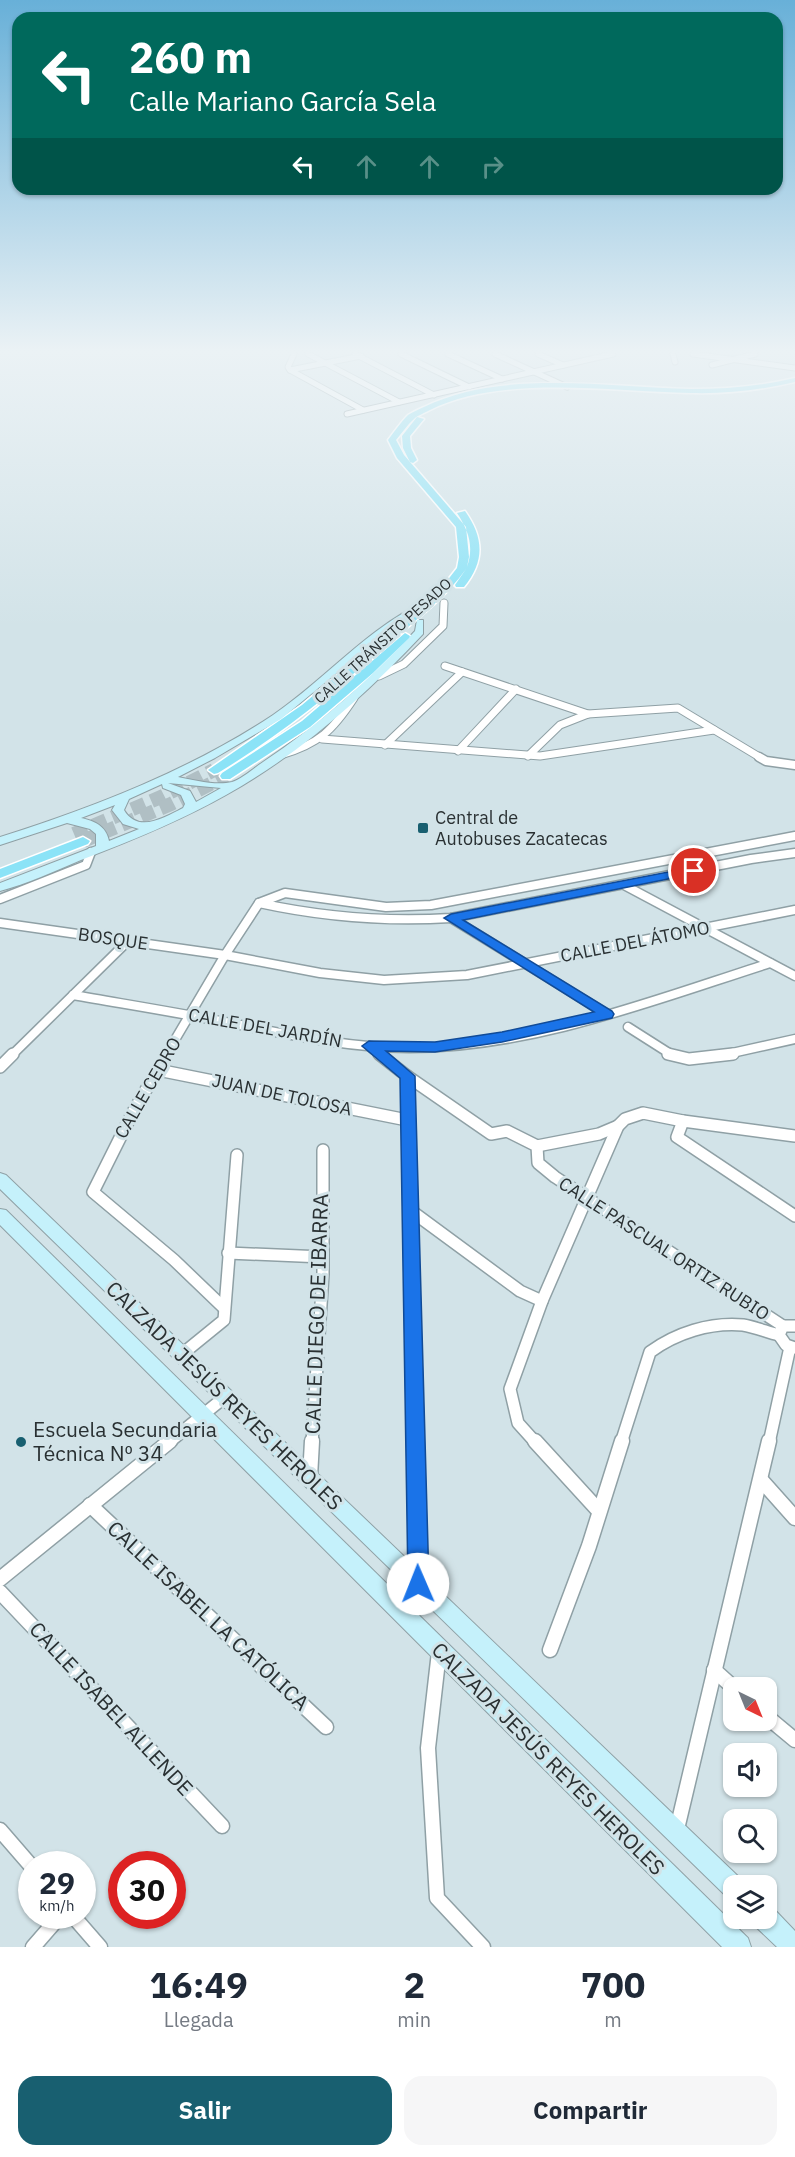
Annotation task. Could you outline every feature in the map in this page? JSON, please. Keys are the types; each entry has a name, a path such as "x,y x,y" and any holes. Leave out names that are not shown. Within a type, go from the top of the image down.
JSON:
{"main road":[{"name":"CALLE TRÁNSITO PESADO","path":"214,770 255,747 293,720 447,588 462,568 464,557 461,527 400,456 394,445"},
{"name":"CALLE TRÁNSITO PESADO","path":"230,781 306,724 369,671 420,622 444,603 469,575 477,550 475,535 464,516 409,454 406,445"},
{"path":"0,863 88,843"},
{"path":"0,874 88,843"}],"street":[{"path":"1,840 68,820 165,779 278,716 397,619 429,603"},
{"path":"379,676 404,664 443,626 444,603"},
{"path":"88,843 153,826 188,810 230,781 281,755 379,676 420,632 420,622"},
{"path":"445,666 588,714"},
{"path":"385,746 462,672"},
{"path":"458,751 516,689"},
{"path":"281,755 300,750 322,739 340,720 354,698"},
{"path":"528,756 556,726 568,718 588,714 678,708 766,760 795,765"},
{"path":"322,739 385,746 540,756 714,730"},
{"path":"165,779 206,785 230,781"},
{"path":"150,786 170,787 186,793 191,804 188,810"},
{"path":"124,798 118,810 120,816 133,824 153,826"},
{"path":"0,887 88,843 104,838 101,831 93,825 68,820"},
{"path":"259,903 285,893 386,907 430,905 795,836"},
{"path":"0,899 86,865 88,843"},
{"path":"259,903 316,914 372,920 411,921 451,918 751,859 795,854"},
{"path":"649,864 659,878"},
{"path":"624,885 795,976"},
{"name":"CALLE CEDRO","path":"224,1308 174,1260 93,1192 118,1138 225,956 259,903"},
{"name":"CALLE DEL ÁTOMO","path":"225,956 320,973 384,980 467,975 795,910"},
{"path":"451,918 607,1014"},
{"name":"BOSQUE","path":"0,923 225,956"},
{"path":"0,1067 128,941"},
{"name":"CALLE DEL JARDÍN","path":"73,995 324,1041 369,1046 435,1047 502,1037 607,1014 770,963"},
{"path":"628,1027 665,1053 682,1058 714,1056 792,1041"},
{"path":"369,1046 407,1076 492,1134 507,1131 537,1146 599,1134 618,1126"},
{"name":"JUAN DE TOLOSA","path":"158,1070 407,1120"},
{"path":"407,1076 418,1584"},
{"path":"599,1511 518,1423 510,1389 542,1301 618,1126 625,1119 643,1113 683,1122 774,1131 795,1136"},
{"path":"683,1122 677,1137 795,1216"},
{"name":"CALLE PASCUAL ORTIZ RUBIO","path":"537,1146 538,1163 556,1180 588,1197 712,1282 786,1329 782,1342 793,1347"},
{"name":"CALLE DIEGO DE IBARRA","path":"310,1478 323,1257 323,1150"},
{"path":"181,1355 224,1320 237,1155"},
{"name":"CALZADA JESÚS REYES HEROLES","path":"0,1179 723,1877"},
{"path":"410,1210 520,1291 542,1301"},
{"name":"CALZADA JESÚS REYES HEROLES","path":"0,1215 739,1947"},
{"path":"228,1253 323,1257"},
{"path":"550,1650 599,1511 650,1352 662,1342 694,1329 739,1325 786,1329"},
{"path":"676,1832 793,1347"},
{"path":"0,1579 225,1397"},
{"path":"761,1480 795,1518"},
{"name":"CALLE ISABEL LA CATÓLICA","path":"90,1505 326,1727"},
{"name":"CALLE ISABEL ALLENDE","path":"0,1592 222,1826"},
{"path":"439,1650 428,1748 437,1898 483,1947"},
{"path":"714,1670 723,1678"},
{"path":"777,1725 795,1740"},
{"path":"0,1830 18,1851"},
{"path":"33,1947 49,1929"},
{"path":"84,1929 100,1947"},
{"path":"776,1929 794,1947"}],"tunnel":[{"path":"74,834 161,797 214,770"},
{"path":"83,841 171,804 226,776"}],"place":[{"name":"Central de Autobuses Zacatecas","path":"423,828"},
{"name":"Escuela Secundaria Técnica Nº 34","path":"21,1442"}],"route":[{"path":"418,1584 407,1076 369,1046 435,1047 502,1037 607,1014 459,926 451,918 694,871"}]}
